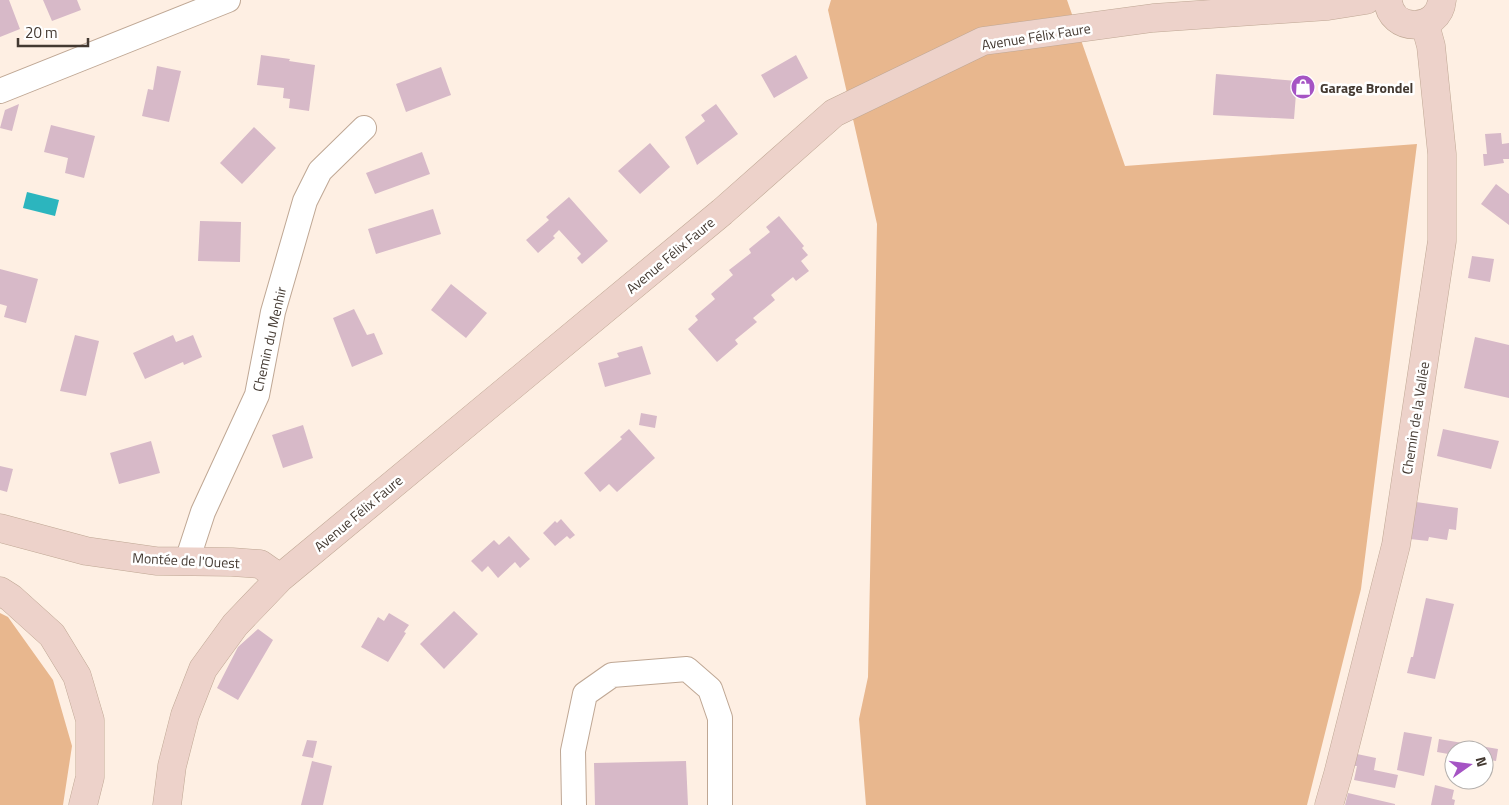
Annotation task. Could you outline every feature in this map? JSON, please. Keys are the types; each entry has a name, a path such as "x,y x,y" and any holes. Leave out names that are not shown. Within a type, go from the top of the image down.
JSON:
{"street":[{"path":"0,91 228,0"},
{"name":"Avenue Félix Faure","path":"167,805 172,766 185,715 203,669 235,626 280,578 722,212 834,113 983,41 1154,18 1328,6 1366,0"},
{"path":"1388,0 1391,13 1402,23 1411,26 1425,24 1434,19 1439,11 1442,0"},
{"name":"Chemin de la Vallée","path":"1329,805 1396,545 1442,241 1442,154 1431,46 1425,24"},
{"name":"Chemin du Menhir","path":"187,561 203,512 257,395 273,312 305,201 320,171 364,128"},
{"name":"Montée de l'Ouest","path":"0,528 86,551 156,561 260,564 280,578"},
{"path":"0,591 11,598 52,635 77,676 90,720 90,777 83,805"},
{"path":"574,805 573,751 585,694 612,675 687,669 710,689 720,718 720,805"}],"shaded area":[{"path":"831,0 1067,0 1125,166 1417,144 1361,589 1307,805 866,805 859,719 868,677 877,224 828,10"},
{"path":"0,613 8,617 53,680 72,746 63,805 0,805"}],"water":[{"path":"27,192 59,200 55,216 23,208"}],"building":[{"path":"0,0 9,0 20,29 0,37"},
{"path":"43,0 77,0 81,10 52,21"},
{"path":"261,55 315,65 309,111 289,108 290,99 283,98 284,88 257,85"},
{"path":"796,55 808,78 774,98 761,75"},
{"path":"157,66 181,71 169,122 142,116 148,89 153,90"},
{"path":"441,67 451,95 406,112 396,84"},
{"path":"1216,74 1297,81 1294,119 1213,115"},
{"path":"19,104 12,131 0,128 5,110"},
{"path":"716,104 738,134 697,165 685,137 705,121 701,115"},
{"path":"51,125 95,136 84,178 65,173 68,158 44,152"},
{"path":"254,127 276,148 242,184 220,163"},
{"path":"1501,133 1502,144 1509,143 1509,159 1503,159 1504,163 1484,166 1483,154 1487,154 1485,134"},
{"path":"650,143 670,167 640,194 618,171"},
{"path":"422,152 430,174 375,194 366,173"},
{"path":"1496,184 1509,194 1509,225 1481,204"},
{"path":"569,197 608,241 582,264 577,258 581,254 559,230 553,236 555,238 538,253 526,240 549,220 546,217"},
{"path":"433,209 441,234 376,254 368,229"},
{"path":"779,216 804,246 802,248 808,255 801,261 809,271 796,281 793,277 771,295 775,300 753,318 757,322 735,340 738,344 717,362 688,329 698,320 695,316 715,299 711,294 733,275 729,270 751,253 749,249 770,232 766,227"},
{"path":"200,221 241,222 240,262 198,261"},
{"path":"1472,256 1494,259 1490,282 1468,278"},
{"path":"0,269 38,279 26,323 4,317 7,306 0,304"},
{"path":"451,284 487,313 466,338 431,310"},
{"path":"354,309 367,335 374,333 383,354 352,367 333,318"},
{"path":"75,335 99,341 86,396 60,391"},
{"path":"173,335 176,342 193,335 202,357 184,365 183,362 145,379 133,353"},
{"path":"1475,337 1509,345 1509,398 1464,388"},
{"path":"642,346 651,374 605,387 598,363 619,357 617,353"},
{"path":"641,413 657,416 655,428 639,425"},
{"path":"303,425 313,458 283,468 272,435"},
{"path":"629,429 655,458 617,492 609,484 600,492 584,473 622,439 620,437"},
{"path":"1443,429 1499,441 1491,469 1437,456"},
{"path":"151,441 160,473 119,484 110,453"},
{"path":"0,466 13,469 7,492 0,490"},
{"path":"1416,502 1458,508 1456,530 1449,529 1447,540 1429,537 1428,541 1410,539"},
{"path":"561,519 575,535 570,539 567,536 555,546 543,533 555,521 557,523"},
{"path":"509,536 530,559 520,568 515,562 498,578 488,566 482,572 471,561 494,540 499,545"},
{"path":"1426,598 1454,604 1435,679 1407,673 1411,657 1413,657"},
{"path":"454,611 478,634 444,669 420,644"},
{"path":"389,613 409,625 388,662 361,647 378,617 384,621"},
{"path":"258,629 273,640 238,700 217,688 238,647"},
{"path":"1404,732 1432,737 1424,776 1397,770"},
{"path":"1439,739 1445,740 1444,753 1437,752"},
{"path":"307,740 317,741 313,758 302,756"},
{"path":"1494,748 1498,749 1496,761 1494,761"},
{"path":"1357,754 1376,758 1374,770 1398,775 1395,788 1354,780 1357,766 1353,766"},
{"path":"312,761 332,766 323,805 301,805"},
{"path":"686,761 688,805 595,805 594,763"},
{"path":"1435,785 1444,787 1444,790 1454,790 1452,799 1455,800 1454,805 1431,805"},
{"path":"1348,793 1395,804 1395,805 1345,805"}],"place":[{"name":"Garage Brondel","path":"1303,87"}]}
